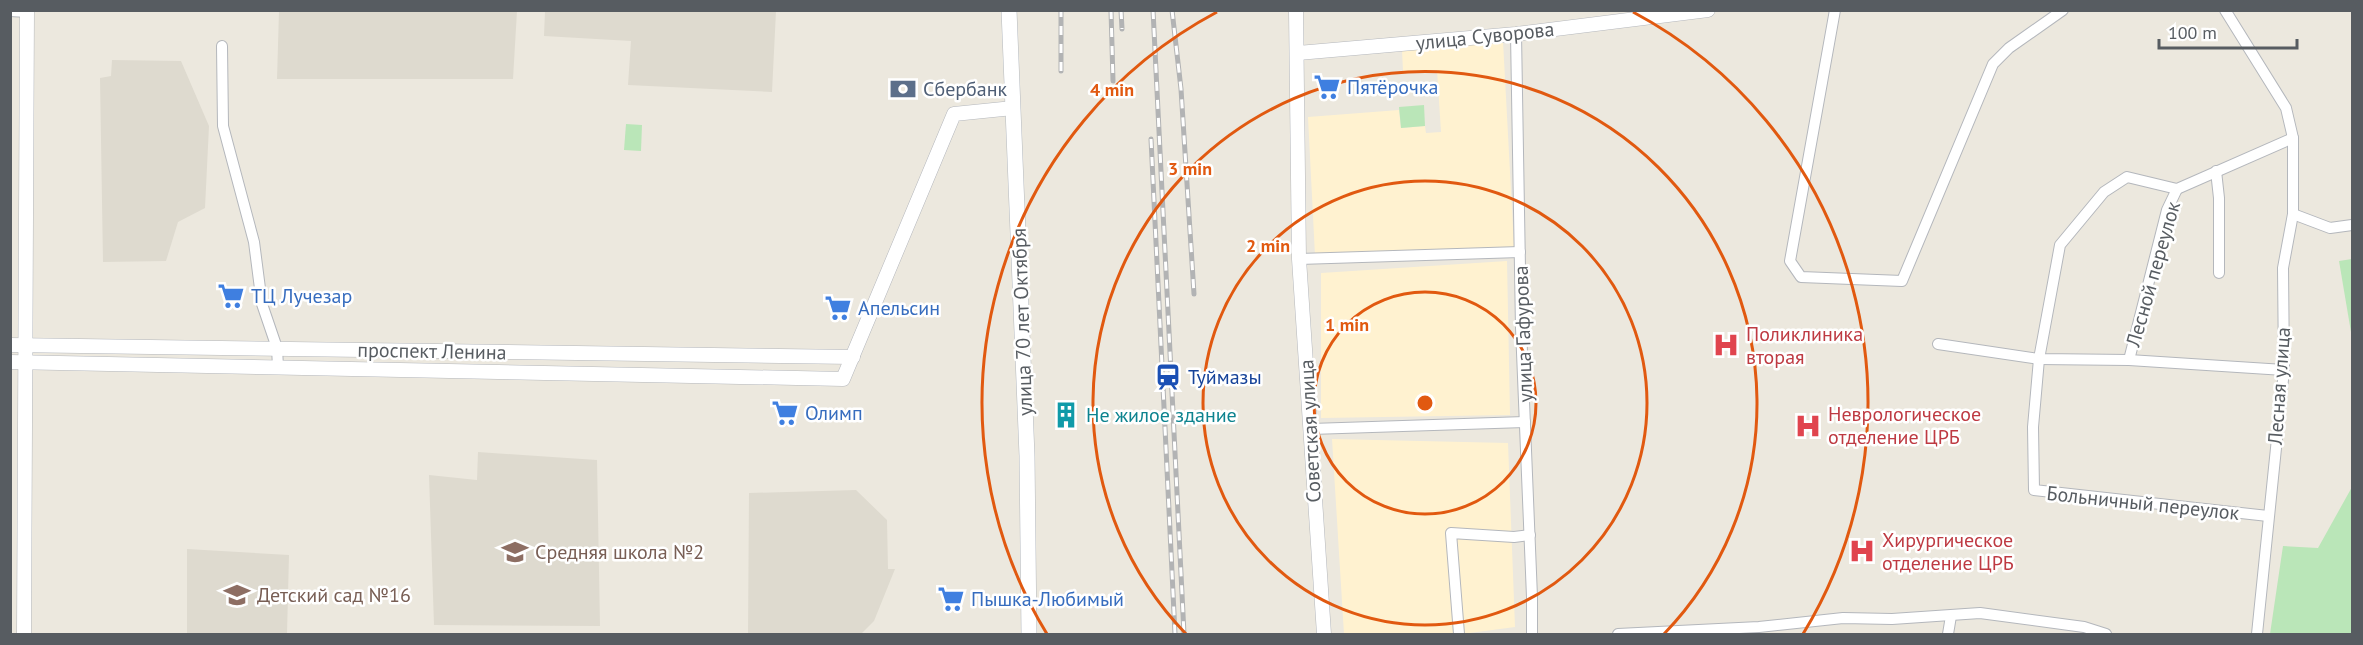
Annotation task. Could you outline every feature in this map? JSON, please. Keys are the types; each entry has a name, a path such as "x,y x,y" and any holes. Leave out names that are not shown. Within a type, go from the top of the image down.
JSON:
{"main road":[{"name":"улица 70 лет Октября","path":"1009,10 1027,456 1029,634"}],"street":[{"name":"Советская улица","path":"1296,10 1299,259 1324,634"},
{"name":"улица Суворова","path":"1298,53 1516,34 1657,14 1708,10"},
{"path":"1835,10 1790,261 1801,277 1902,281 1993,64 2009,48 2063,10"},
{"name":"Лесная улица","path":"2225,10 2286,108 2293,138 2293,214 2283,268 2284,370 2257,634"},
{"path":"10,11 27,11 24,634"},
{"name":"улица Гафурова","path":"1516,34 1520,252 1532,634"},
{"path":"222,46 223,126 254,242 262,304 277,348 278,367"},
{"path":"854,357 954,114 1013,108"},
{"path":"2039,359 2060,244 2104,192 2127,177 2177,189 2293,138"},
{"path":"2216,171 2219,198 2219,273"},
{"name":"Лесной переулок","path":"2129,360 2167,210 2177,189"},
{"path":"2293,214 2330,228 2352,225"},
{"path":"1299,259 1520,252"},
{"path":"1938,344 2039,359 2129,360 2284,370"},
{"name":"проспект Ленина","path":"10,345 854,357 843,379 10,362"},
{"name":"Больничный переулок","path":"2039,359 2033,427 2034,490 2268,516"},
{"path":"1311,429 1525,422"},
{"path":"1459,634 1451,533 1514,537 1530,535"},
{"path":"1618,634 1759,631 1843,618 1892,619 1980,613 2084,627 2106,634"},
{"path":"1948,634 1951,616"}],"shaded area":[{"path":"279,11 517,11 513,79 277,79"},
{"path":"545,11 776,11 772,92 628,85 631,41 544,36"},
{"path":"1503,41 1514,247 1315,256 1308,117 1399,110 1401,128 1425,126 1426,133 1441,132 1437,70 1403,72 1402,49"},
{"path":"112,60 181,61 209,126 205,208 178,222 166,261 103,262 100,78 111,76"},
{"path":"1507,261 1510,415 1321,418 1321,273"},
{"path":"1332,439 1508,443 1515,627 1462,634 1344,634"},
{"name":"Средняя школа №2","path":"478,452 597,460 600,626 434,625 429,475 477,480"},
{"path":"856,490 887,520 888,569 895,569 874,621 861,634 748,634 749,493"},
{"name":"Детский сад №16","path":"187,549 289,555 287,634 187,634"}],"green space":[{"path":"1424,105 1425,126 1401,128 1399,107"},
{"path":"626,124 642,125 641,151 624,150"},
{"path":"2352,259 2352,338 2339,261"},
{"path":"2352,487 2352,634 2270,634 2283,546 2318,548"}],"railway":[{"path":"1061,10 1061,71"},
{"path":"1111,10 1113,81"},
{"path":"1121,10 1122,29"},
{"path":"1153,10 1184,634"},
{"path":"1172,10 1181,89 1194,294"},
{"path":"1151,139 1175,634"}],"place":[{"name":"Пятёрочка","path":"1327,87"},
{"name":"Сбербанк","path":"903,89"},
{"name":"ТЦ Лучезар","path":"231,296"},
{"name":"Апельсин","path":"838,308"},
{"name":"Поликлиника вторая","path":"1726,345"},
{"name":"Туймазы","path":"1168,377"},
{"name":"Олимп","path":"785,413"},
{"name":"Не жилое здание","path":"1066,415"},
{"name":"Неврологическое отделение ЦРБ","path":"1808,426"},
{"name":"Хирургическое отделение ЦРБ","path":"1862,551"},
{"name":"Средняя школа №2","path":"515,552"},
{"name":"Детский сад №16","path":"237,595"},
{"name":"Пышка-Любимый","path":"951,599"}]}
